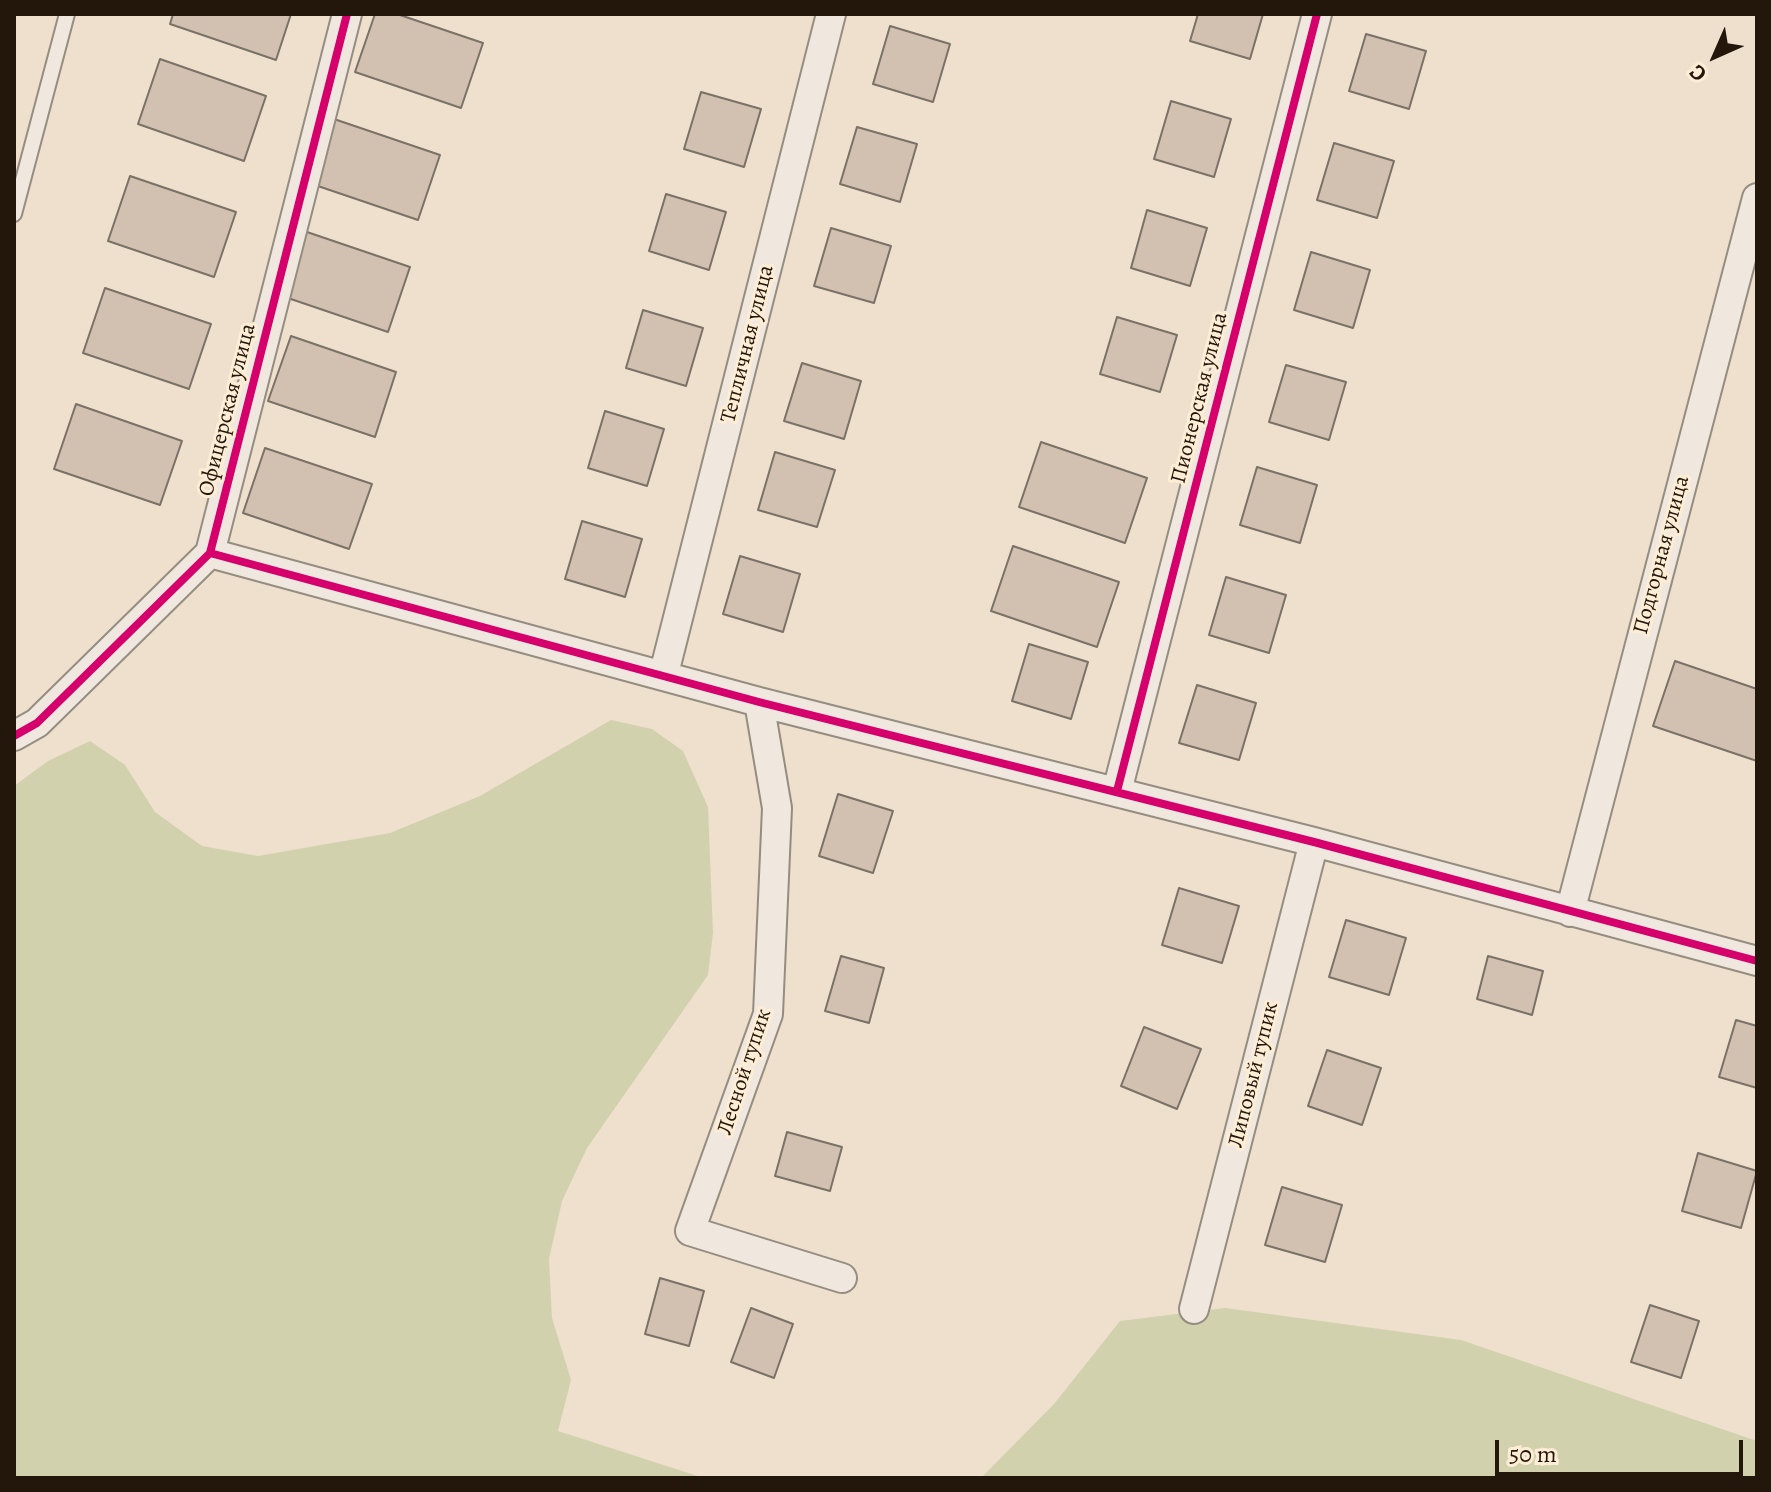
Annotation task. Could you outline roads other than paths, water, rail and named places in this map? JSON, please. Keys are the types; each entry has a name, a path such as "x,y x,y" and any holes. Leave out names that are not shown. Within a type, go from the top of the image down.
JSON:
{"street":[{"name":"Офицерская улица","path":"210,553 347,14"},
{"name":"Тепличная улица","path":"664,673 831,14"},
{"name":"Пионерская улица","path":"1117,791 1317,14"},
{"name":"Подгорная улица","path":"1570,912 1757,198"},
{"path":"14,736 37,723 210,553 664,673 759,702 1314,842 1757,961"},
{"name":"Лесной тупик","path":"759,702 777,808 768,1014 690,1231 842,1278"},
{"name":"Липовый тупик","path":"1194,1309 1314,842"}],"lane":[{"path":"14,214 67,14"}]}
